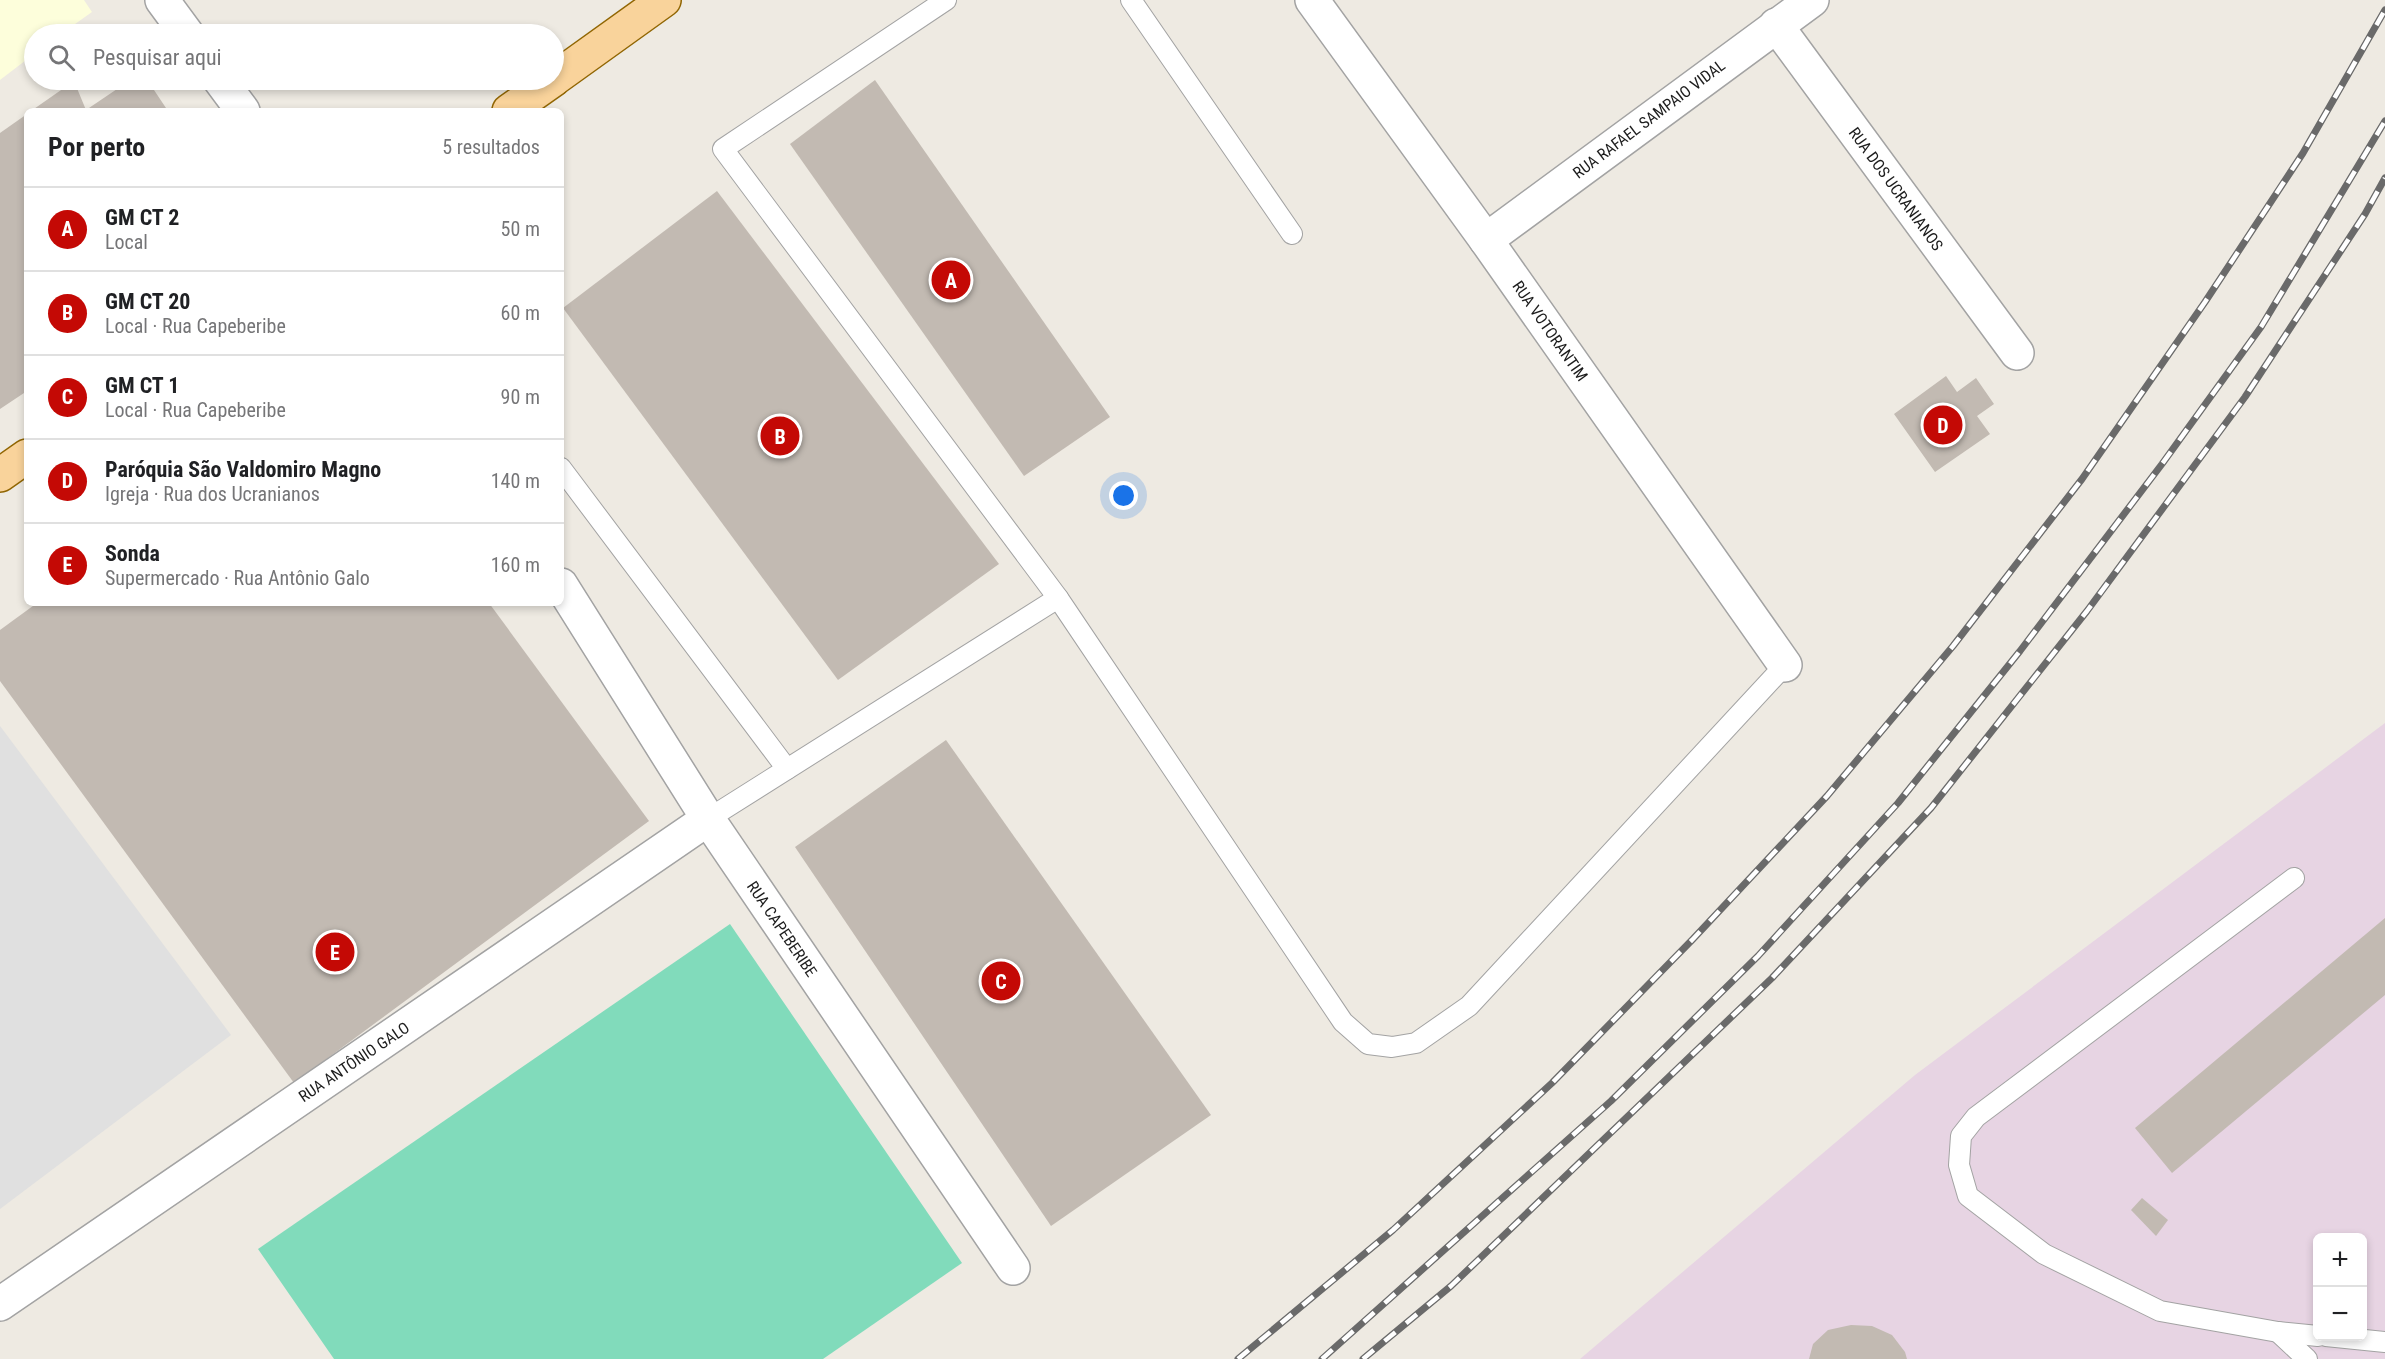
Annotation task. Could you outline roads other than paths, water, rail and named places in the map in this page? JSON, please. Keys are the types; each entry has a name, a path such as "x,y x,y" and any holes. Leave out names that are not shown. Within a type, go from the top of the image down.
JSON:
{"main road":[{"path":"564,71 658,2"},
{"path":"513,108 538,90"},
{"path":"0,475 24,458"}],"street":[{"path":"162,0 180,24"},
{"name":"RUA VOTORANTIM","path":"1312,0 1486,240 1785,665"},
{"name":"RUA RAFAEL SAMPAIO VIDAL","path":"1486,240 1812,0"},
{"name":"RUA DOS UCRANIANOS","path":"1776,25 2017,353"},
{"path":"227,90 241,108"},
{"name":"RUA CAPEBERIBE","path":"564,590 708,819 1013,1268"},
{"name":"RUA ANTÔNIO GALO","path":"0,1304 708,819"}],"lane":[{"path":"946,0 723,149 1058,598 1343,1022 1368,1044 1392,1047 1416,1043 1469,1006 1785,665"},
{"path":"1131,0 1292,234"},
{"path":"564,472 787,769"},
{"path":"708,819 1058,598"},
{"path":"2294,878 1976,1117 1961,1136 1959,1164 1968,1196 2044,1254 2160,1311 2278,1332 2313,1336"},
{"path":"2278,1332 2307,1359"},
{"path":"2367,1340 2385,1342"}],"railway":[{"path":"1238,1359 1393,1230 1552,1083 1693,939 1827,796 1953,646 2082,479 2205,302 2303,153 2385,10"},
{"path":"1322,1359 1611,1101 1758,956 1898,803 2020,651 2162,464 2261,327 2385,121"},
{"path":"1363,1359 1451,1286 1772,978 1931,808 2087,611 2245,397 2365,214 2385,178"}],"place":[{"name":"GM CT 2","path":"951,280"},
{"name":"Paróquia São Valdomiro Magno","path":"1943,425"},
{"name":"GM CT 20","path":"780,436"},
{"name":"Sonda","path":"335,952"},
{"name":"GM CT 1","path":"1001,981"}]}
